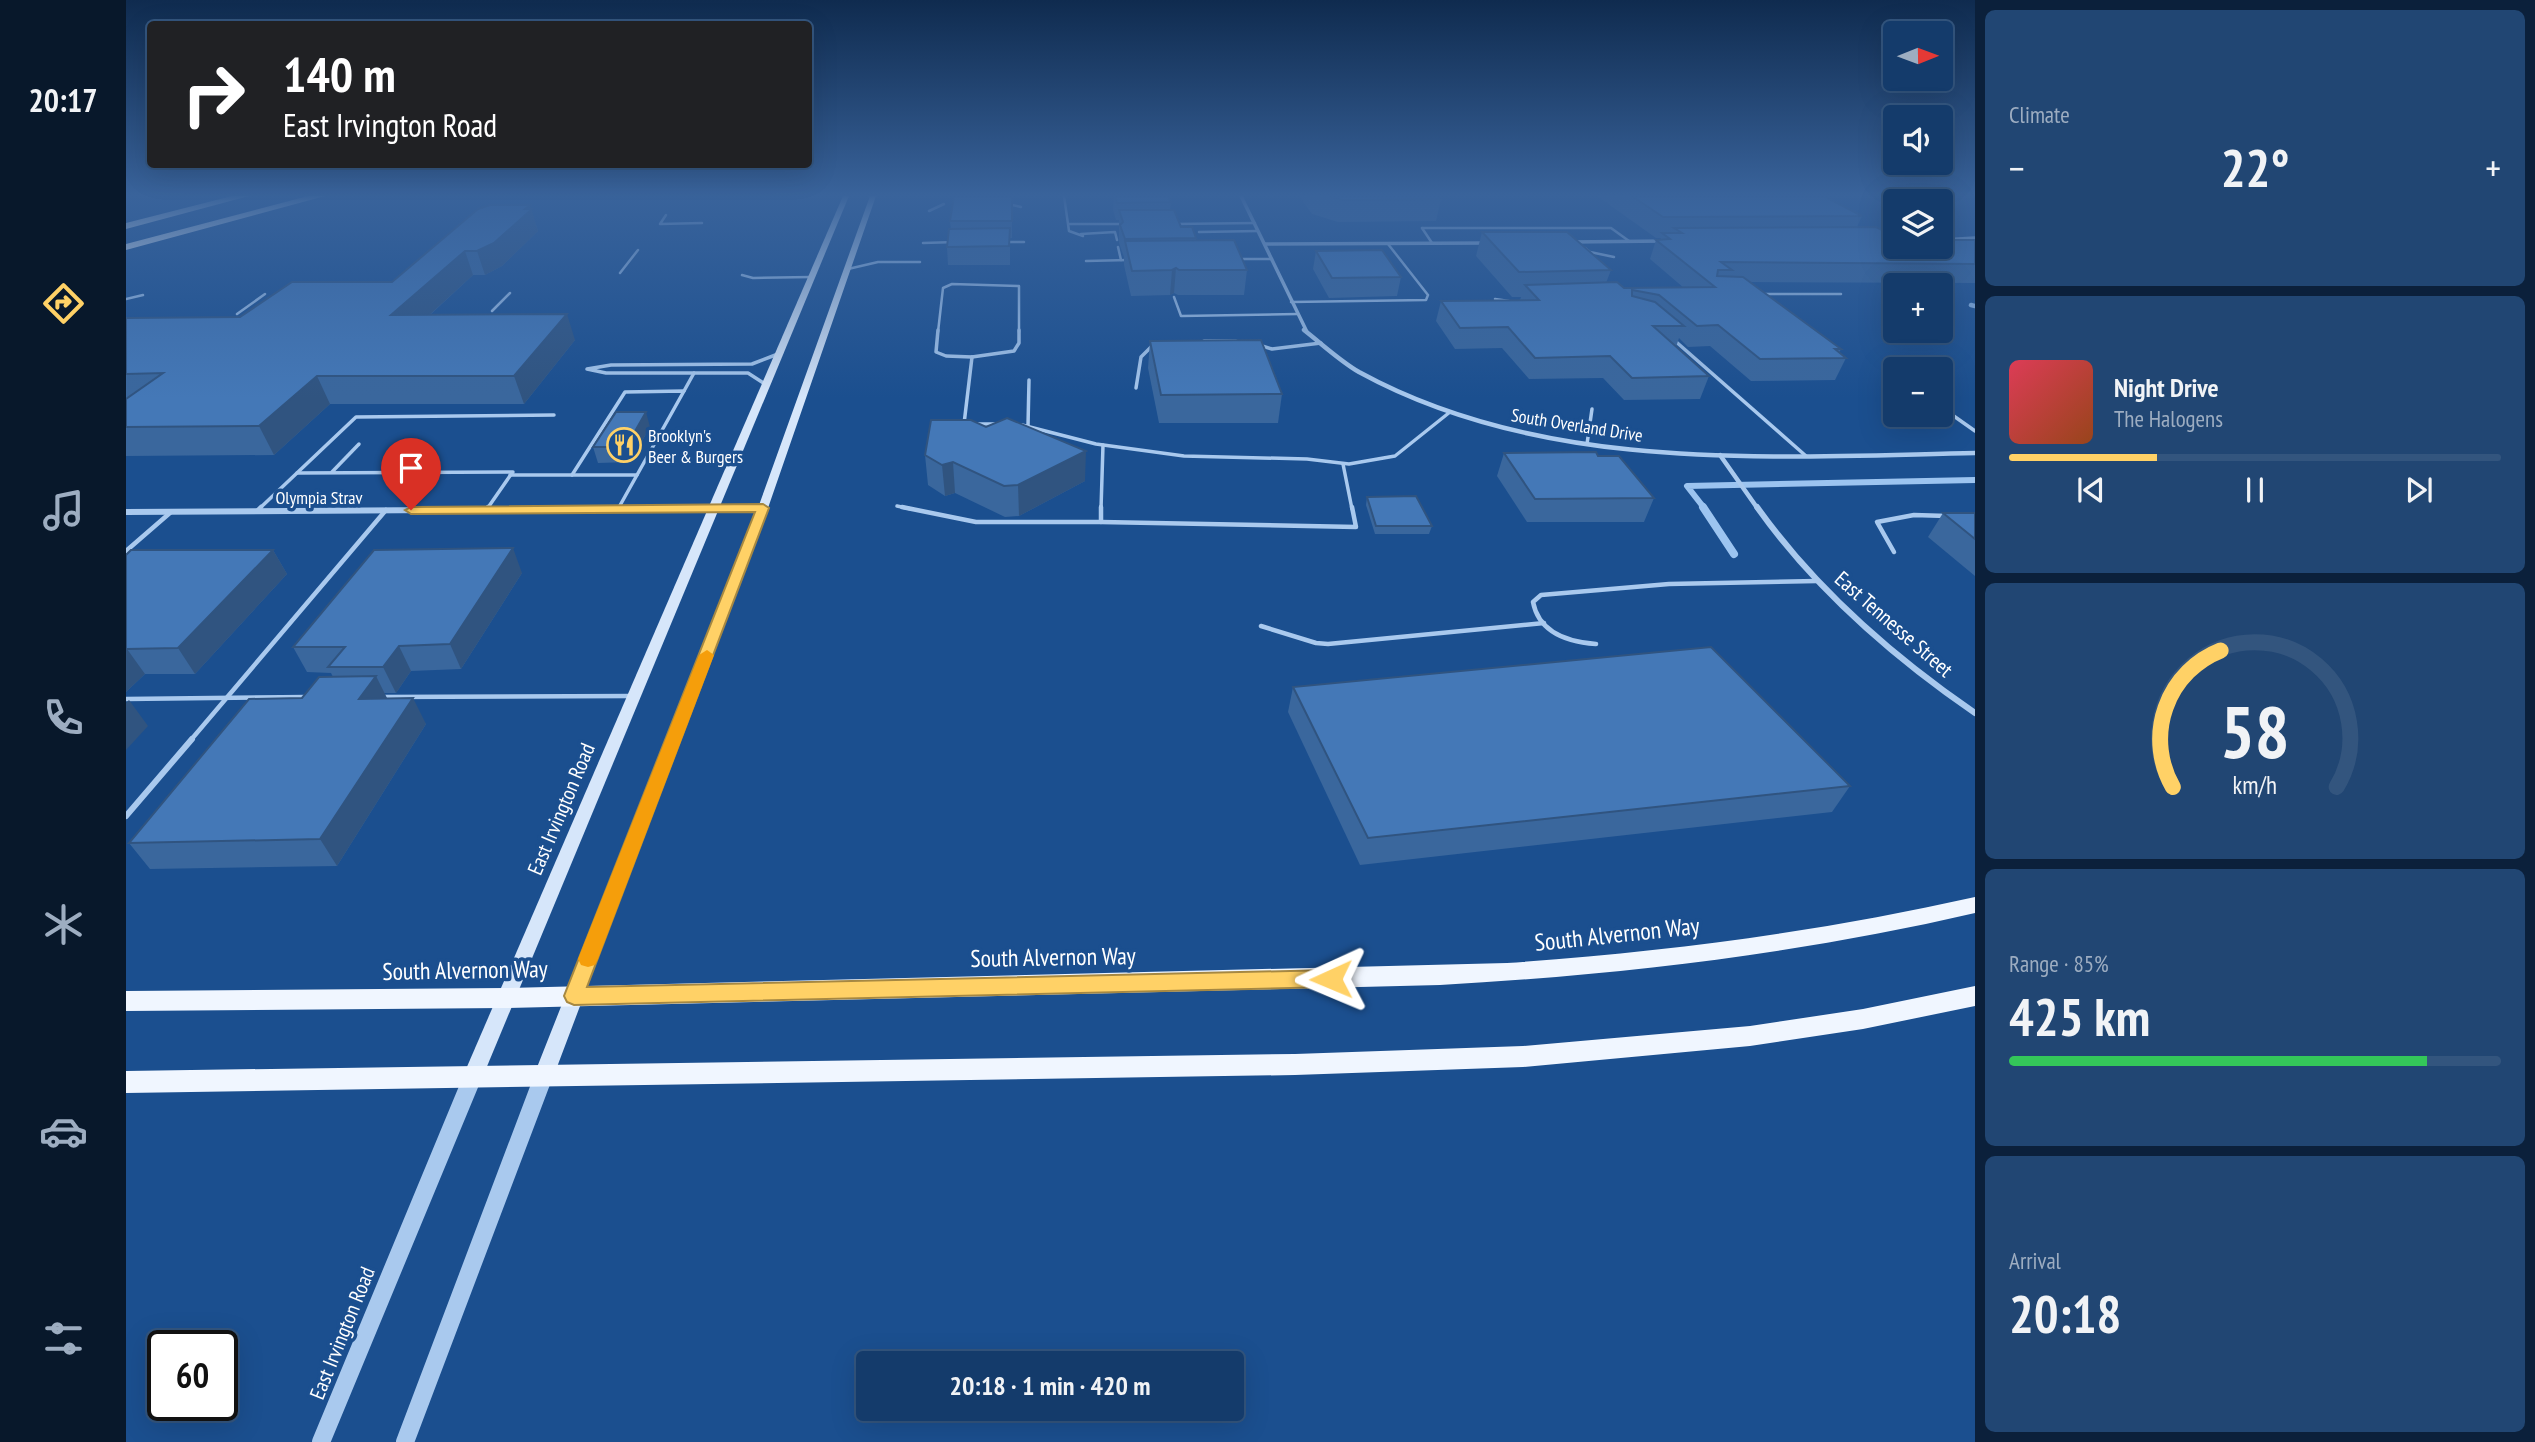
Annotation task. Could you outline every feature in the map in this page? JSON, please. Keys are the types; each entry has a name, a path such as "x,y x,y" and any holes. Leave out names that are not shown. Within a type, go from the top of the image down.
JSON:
{"main road":[{"name":"East Irvington Road","path":"473,1076 817,263"},
{"path":"544,1075 763,508 850,263"},
{"name":"South Alvernon Way","path":"126,1001 505,998 1440,976 1568,970 1839,935 1975,905"},
{"path":"126,1082 1200,1066 1475,1059 1608,1051 1731,1038 1838,1023 1975,996"}],"street":[{"name":"South Overland Drive","path":"1274,263 1303,329 1357,371 1427,405 1526,434 1619,450 1720,455 1975,453"},
{"name":"East Tennesse Street","path":"1720,455 1783,541 1817,581 1905,662 1975,713"},
{"name":"Olympia Strav","path":"126,512 763,508"},
{"path":"405,1442 544,1075"},
{"name":"East Irvington Road","path":"321,1442 473,1076"}],"lane":[{"path":"620,274 628,263"},
{"path":"848,269 872,263"},
{"path":"1291,302 1426,300 1428,295 1404,263"},
{"path":"742,275 753,278 811,277"},
{"path":"952,284 1016,284 1019,286 1019,343 1014,351 972,357 946,356 936,352 943,288 952,284"},
{"path":"492,311 510,293"},
{"path":"237,314 265,294"},
{"path":"1749,294 1841,294"},
{"path":"126,299 143,295"},
{"path":"1174,297 1181,316 1297,314"},
{"path":"1495,299 1515,301"},
{"path":"1671,337 1805,456"},
{"path":"1196,341 1243,342"},
{"path":"1136,388 1137,361 1143,352 1155,343"},
{"path":"1253,343 1272,349 1321,343"},
{"path":"765,384 748,373 606,373 587,369 611,365 752,364 778,354"},
{"path":"972,357 964,424 1003,424"},
{"path":"618,509 694,373"},
{"path":"1028,426 1029,380"},
{"path":"572,475 625,392 684,391"},
{"path":"1587,444 1592,409"},
{"path":"1017,425 1103,445 1184,456 1307,459 1343,464 1377,461 1395,456 1450,412"},
{"path":"257,511 356,417 554,415"},
{"path":"1953,416 1975,431"},
{"path":"332,472 359,444"},
{"path":"1101,522 1100,475 1103,445"},
{"path":"897,506 976,522 1356,527 1343,464"},
{"path":"297,473 513,471 486,510"},
{"path":"510,475 637,475"},
{"path":"126,816 386,510"},
{"path":"126,551 171,512"},
{"path":"1894,552 1877,522 1914,515 1955,517"},
{"path":"1596,644 1579,644 1554,635 1533,608 1533,602 1541,595 1670,584 1817,581"},
{"path":"1261,626 1328,644 1544,624"},
{"path":"368,697 634,696"},
{"path":"126,699 312,697"}],"building":[{"path":"414,263 451,263 391,315 567,314 514,376 317,376 259,426 126,427 126,399 163,373 126,374 126,318 240,317 292,282 392,282"},
{"path":"1130,263 1244,263 1247,270 1176,268 1132,271"},
{"path":"1323,263 1391,263 1401,277 1332,278"},
{"path":"1511,263 1603,263 1611,270 1519,272"},
{"path":"1685,263 1723,263 1732,270 1718,270 1717,276 1743,277 1841,349 1835,349 1846,358 1760,359 1718,325 1697,326 1659,295 1632,290 1632,296 1655,302 1684,326 1653,326 1709,376 1632,378 1610,356 1535,358 1508,327 1460,328 1441,301 1539,300 1525,285 1617,282 1624,288 1715,287"},
{"path":"1885,263 1975,263 1975,264"},
{"path":"1261,340 1282,394 1161,395 1150,341"},
{"path":"616,412 646,412 626,447 593,447"},
{"path":"1007,418 1086,451 1018,485 1004,486 953,462 942,465 925,455 931,420 971,420 986,427"},
{"path":"1596,452 1598,456 1619,456 1654,498 1535,499 1504,453"},
{"path":"1416,496 1432,526 1376,526 1367,497"},
{"path":"1943,513 1975,513 1975,539"},
{"path":"513,548 450,644 399,646 383,667 328,667 345,647 293,647 374,550"},
{"path":"131,550 273,550 178,648 126,650 126,555"},
{"path":"1711,647 1850,786 1368,838 1293,687"},
{"path":"376,676 359,699 413,698 320,839 129,843 249,699 302,698 319,677"}],"waterway":[{"path":"1971,305 1975,306"},
{"path":"1705,509 1687,486 1975,480"},
{"path":"1703,507 1734,554"}],"slow traffic":[{"path":"588,959 707,655"}],"place":[{"name":"Brooklyn's Beer & Burgers","path":"624,445"}],"route":[{"path":"411,510 763,508 574,996 1331,979"}]}
